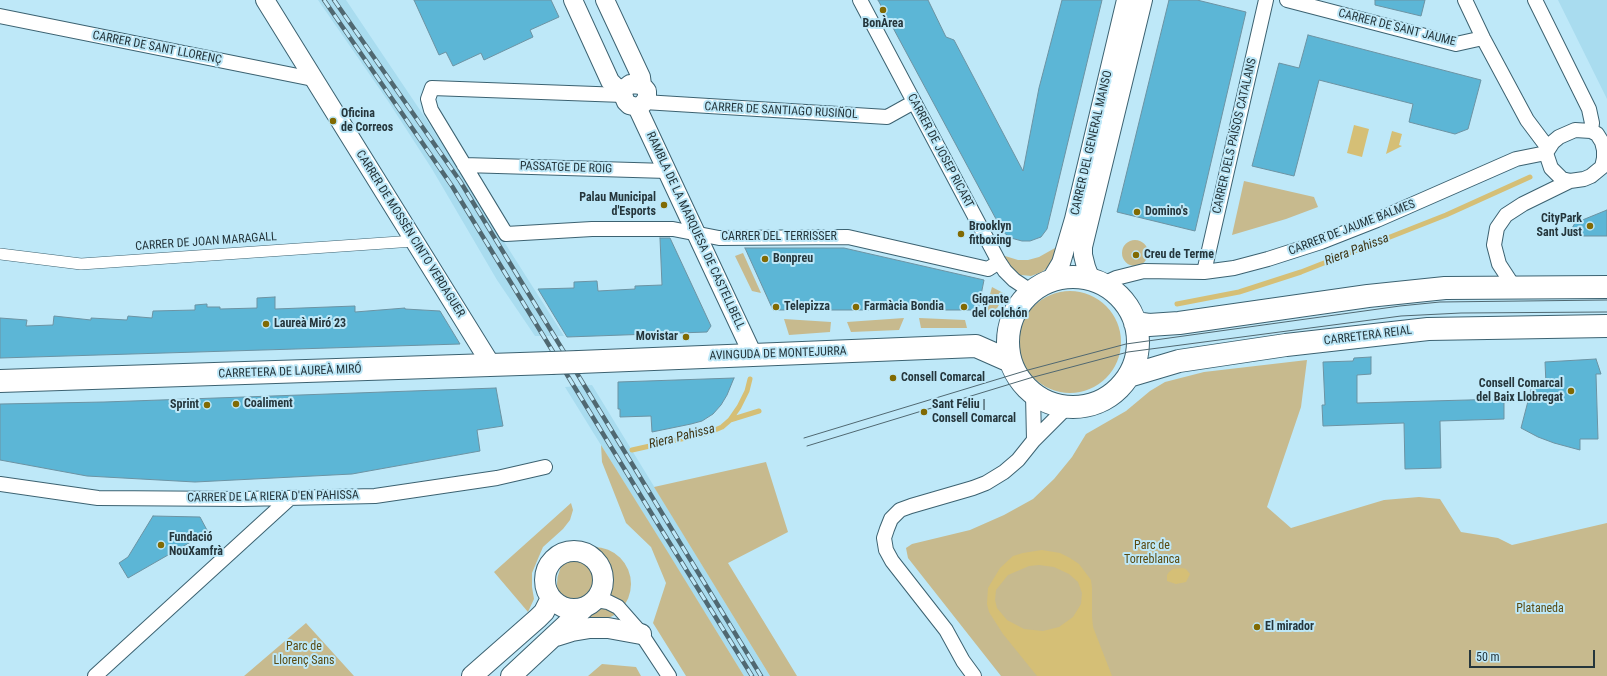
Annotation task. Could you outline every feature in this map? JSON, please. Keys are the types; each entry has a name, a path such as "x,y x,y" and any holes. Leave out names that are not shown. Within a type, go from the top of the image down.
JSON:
{"main road":[{"path":"1073,278 1097,282 1122,299 1131,312 1138,337 1138,361 1132,375 1119,391 1103,400 1085,405 1068,406 1050,403 1033,394 1024,386 1010,361 1008,346 1012,320 1025,300 1041,288 1060,279 1073,278"},
{"path":"1135,323 1149,325 1179,323 1259,310 1409,291 1445,288 1607,287"},
{"path":"976,346 1012,320"},
{"name":"CARRETERA REIAL","path":"1132,375 1179,361 1286,346 1428,329 1607,326"},
{"name":"AVINGUDA DE MONTEJURRA","path":"579,362 976,346 1010,361"},
{"name":"CARRETERA DE LAUREÀ MIRÓ","path":"0,381 579,362"},
{"path":"512,676 590,604 602,592 604,582 603,572 599,563 592,556 583,552 573,551 564,552 557,556 546,570 546,588 551,598 569,609 590,604"},
{"path":"472,676 538,618 544,612 551,598"},
{"path":"554,637 572,631 590,628 608,628 641,634"}],"street":[{"name":"CARRER DE MOSSÈN CINTO VERDAGUER","path":"265,0 492,366"},
{"name":"RAMBLA DE LA MARQUESA DE CASTELLBELL","path":"573,0 610,81 624,93 626,102 629,105 641,105 647,98 647,91 642,85 641,77 605,0"},
{"name":"CARRER DE JOSEP RICART","path":"860,0 999,262 1010,276 1041,288"},
{"name":"CARRER DEL GENERAL MANSO","path":"1041,288 1061,263 1074,219 1126,0"},
{"name":"CARRER DEL GENERAL MANSO","path":"1097,282 1086,266 1083,247 1143,0"},
{"name":"CARRER DELS PAÏSOS CATALANS","path":"1204,272 1266,0"},
{"name":"CARRER DE SANT JAUME","path":"1287,0 1456,44 1483,38"},
{"path":"1465,0 1483,38 1527,120 1547,150 1551,168 1559,177 1570,181"},
{"path":"1514,288 1499,264 1494,245 1497,228 1506,215 1523,204 1570,181 1584,180 1605,166 1602,142 1598,131 1592,123 1589,109 1534,0"},
{"name":"CARRER DE SANT LLORENÇ","path":"0,16 313,79"},
{"path":"464,165 431,110 428,99 432,88 624,93 630,84 642,85"},
{"name":"CARRER DE SANTIAGO RUSIÑOL","path":"641,105 887,117 914,102"},
{"name":"RAMBLA DE LA MARQUESA DE CASTELLBELL","path":"641,105 667,171 753,355"},
{"path":"1547,150 1559,136 1567,133 1579,130 1598,131"},
{"name":"CARRER DE JAUME BALMES","path":"1097,282 1144,271 1204,272 1234,268 1268,259 1321,242 1377,220 1516,159 1547,150"},
{"name":"PASSATGE DE ROIG","path":"464,165 667,171"},
{"name":"CARRER DEL TERRISSER","path":"464,165 506,234 592,229 673,229 719,238 848,237 988,269 999,262"},
{"name":"CARRER DE JOAN MARAGALL","path":"0,254 81,264 414,241"},
{"path":"1033,394 1034,440"},
{"path":"974,676 946,630 892,561 886,550 884,538 887,528 891,519 900,510 973,488 986,483 1004,472 1018,460 1034,440 1068,406"},
{"name":"CARRER DE LA RIERA D'EN PAHISSA","path":"0,484 98,498 234,499 375,496 497,478 545,467"},
{"path":"96,676 290,498"},
{"path":"590,604 608,602 618,607 641,634 669,676"}],"shaded area":[{"path":"318,0 346,0 426,119 564,336 535,336 497,280 432,169 388,101"},
{"path":"1558,0 1607,0 1607,99"},
{"path":"1354,125 1369,129 1362,157 1347,153"},
{"path":"1392,131 1402,134 1399,145 1402,146 1386,154"},
{"path":"592,385 770,676 744,676 565,387"},
{"path":"1042,550 1060,553 1079,564 1091,580 1093,627 1112,676 1037,676 1003,634 989,612 987,604 988,588 1000,568 1013,556","holes":["1039,565 1054,567 1069,574 1078,582 1082,593 1081,604 1073,617 1059,627 1043,631 1024,629 1007,620 997,608 995,600 996,590 1008,575 1029,566"]},
{"path":"1173,569 1186,569 1190,574 1186,582 1176,584 1167,581 1167,575 1169,572"}],"green space":[{"path":"1244,181 1314,197 1318,207 1286,219 1232,235"},
{"path":"1135,240 1144,244 1148,253 1144,262 1135,266 1126,262 1122,253 1126,244"},
{"path":"1055,248 1057,249 1055,257 1050,265 1042,272 1031,276 1021,275 1012,270 1003,256 1018,260 1028,260 1039,257"},
{"path":"743,253 761,293 752,291 735,256"},
{"path":"992,287 1005,294 991,319 985,313"},
{"path":"1070,291 1089,295 1106,306 1117,323 1121,342 1117,361 1106,378 1089,389 1070,393 1051,389 1034,378 1023,361 1019,342 1023,323 1034,306 1051,295"},
{"path":"904,318 899,330 851,332 847,322"},
{"path":"919,318 965,320 967,328 921,328"},
{"path":"784,319 831,322 830,332 789,335"},
{"name":"Parc de Torreblanca","path":"1307,360 1301,407 1267,507 1291,528 1384,500 1419,497 1440,499 1461,532 1498,538 1512,545 1607,523 1607,676 1001,676 908,558 906,548 912,544 970,530 1004,515 1033,499 1054,479 1072,457 1086,434 1126,411 1150,391 1165,382 1204,372"},
{"path":"601,445 744,676 686,676 653,623 666,583 651,547 626,523 602,462"},
{"path":"766,462 788,532 728,563 797,676 770,676 654,487"},
{"path":"571,503 573,510 570,520 563,529 543,547 532,573 534,599 528,612 494,572"},
{"path":"594,547 608,550 620,558 628,570 631,584 628,598 620,610 608,618 594,621 580,618 568,610 560,598 557,584 560,570 568,558 580,550"},
{"name":"Parc de Llorenç Sans","path":"306,623 354,676 244,676"},
{"path":"602,664 636,667 641,676 588,676"}],"building":[{"path":"414,0 551,0 559,17 530,30 533,37 484,60 481,53 453,66 446,52 439,55"},
{"path":"878,0 928,0 946,37 954,40 1023,171 1039,88 1062,0 1102,0 1047,229 1041,237 1030,241 1022,241 1011,238 1003,232"},
{"path":"1169,0 1197,0 1246,12 1195,231 1117,212"},
{"path":"1375,0 1425,0 1421,16 1375,5"},
{"path":"1308,35 1481,80 1468,129 1455,134 1409,122 1413,104 1319,80 1294,176 1252,166 1279,63 1299,68"},
{"name":"CityPark Sant Just","path":"1607,210 1607,236 1576,236 1571,230 1575,223"},
{"path":"660,238 670,238 711,326 707,332 567,337 538,289 574,288 574,282 597,281 598,291 635,289 635,286 662,285"},
{"path":"745,248 844,248 984,280 978,310 773,310"},
{"path":"275,297 275,309 355,306 355,312 405,308 440,311 460,344 0,358 0,318 27,320 26,326 53,325 54,316 91,320 91,318 127,320 128,316 152,318 153,311 195,310 195,305 207,304 207,307 220,307 220,309 257,308 257,298"},
{"path":"1371,357 1371,374 1357,375 1357,403 1504,399 1504,419 1440,421 1441,468 1405,469 1404,423 1323,426 1322,405 1325,405 1323,362 1353,361 1354,358"},
{"path":"1596,359 1601,374 1596,374 1598,439 1580,439 1580,450 1554,443 1521,428 1533,382 1546,384 1545,362"},
{"path":"734,378 721,405 713,414 702,421 652,432 651,416 620,417 620,409 618,409 618,382"},
{"path":"496,388 503,426 477,430 480,451 352,474 195,482 87,476 0,460 0,404 104,402"},
{"name":"Fundació NouXamfrà","path":"153,516 200,517 208,532 128,578 119,563 128,557"}],"waterway":[{"name":"Riera Pahissa","path":"1177,304 1239,292 1301,272 1446,215 1530,177"},
{"name":"Riera Pahissa","path":"632,450 708,433 722,427 730,420 739,407 747,391 750,379"},
{"name":"Riera Pahissa","path":"730,420 759,411"}],"tram line":[{"path":"804,438 1028,370 1126,344 1400,306 1440,302 1607,300"},
{"path":"807,446 1030,378 1128,352 1401,316 1461,313 1607,312"}],"railway":[{"path":"324,0 452,186 752,676"},
{"path":"334,0 460,181 761,676"}],"place":[{"name":"BonÀrea","path":"883,10"},
{"name":"Oficina de Correos","path":"333,121"},
{"name":"Palau Municipal d'Esports","path":"664,205"},
{"name":"Domino's","path":"1137,212"},
{"name":"CityPark Sant Just","path":"1590,226"},
{"name":"Brooklyn fitboxing","path":"961,234"},
{"name":"Creu de Terme","path":"1136,255"},
{"name":"Bonpreu","path":"765,259"},
{"name":"Telepizza","path":"776,307"},
{"name":"Farmàcia Bondia","path":"856,307"},
{"name":"Gigante del colchón","path":"964,307"},
{"name":"Laureà Miró 23","path":"266,324"},
{"name":"Movistar","path":"686,337"},
{"name":"Consell Comarcal","path":"893,378"},
{"name":"Consell Comarcal del Baix Llobregat","path":"1571,391"},
{"name":"Coaliment","path":"236,404"},
{"name":"Sprint","path":"207,405"},
{"name":"Sant Feliu | Consell Comarcal","path":"924,412"},
{"name":"Fundació NouXamfrà","path":"161,545"},
{"name":"El mirador","path":"1257,627"}],"park label":[{"name":"Plataneda","path":"1540,609"}]}
